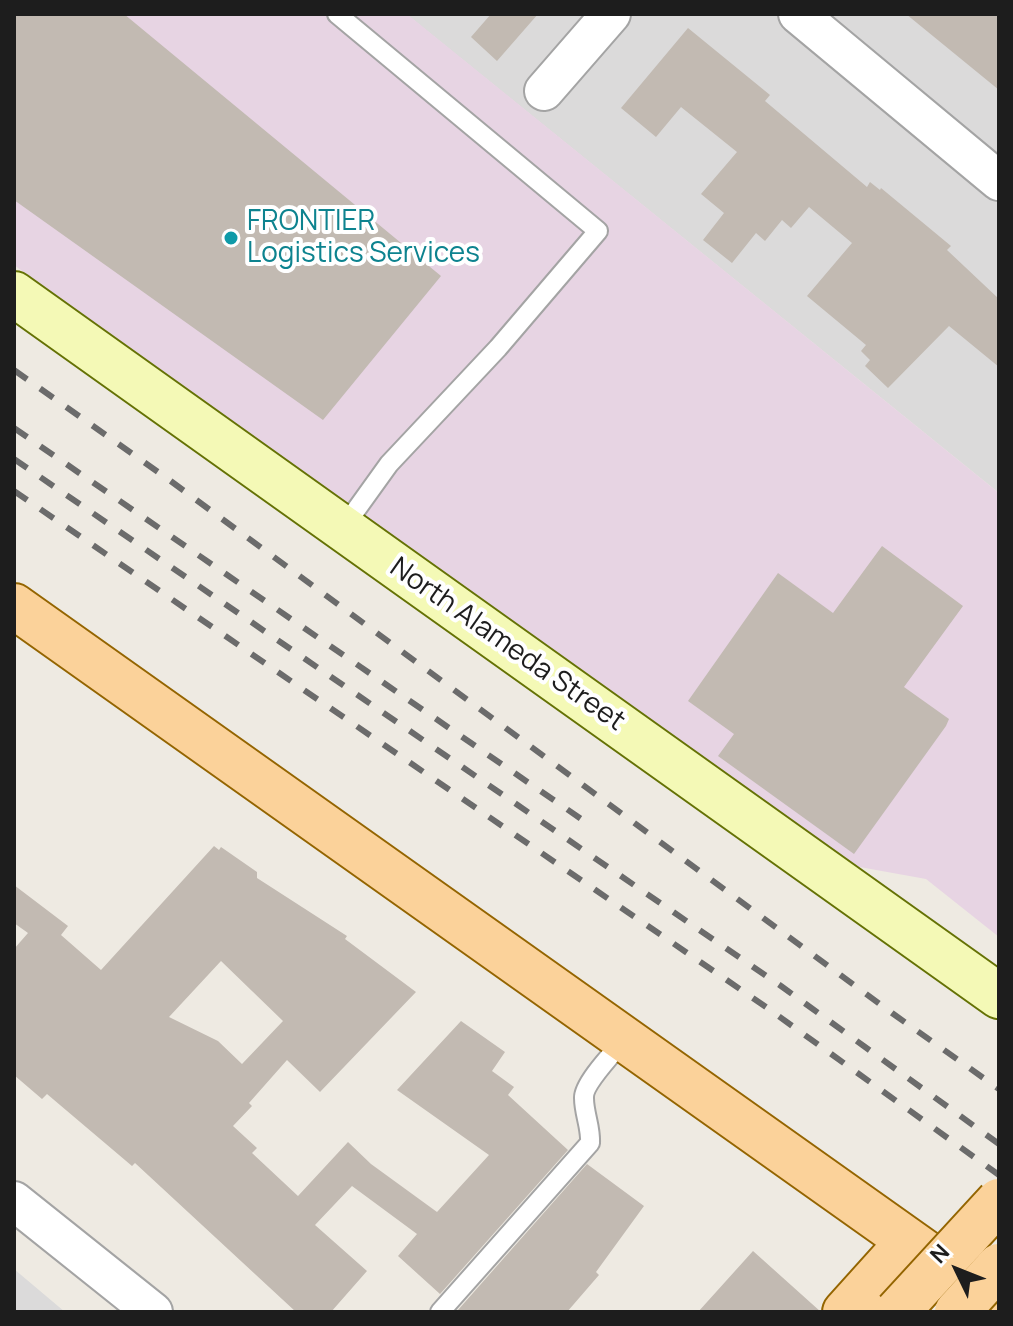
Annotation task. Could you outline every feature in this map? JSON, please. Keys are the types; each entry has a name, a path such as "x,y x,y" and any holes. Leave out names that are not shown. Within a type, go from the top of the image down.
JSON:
{"main road":[{"path":"14,606 999,1305"},
{"path":"897,1312 999,1201"},
{"path":"845,1312 908,1242"},
{"path":"957,1312 999,1266"}],"street":[{"path":"544,91 611,14"},
{"path":"798,14 999,181"},
{"name":"North Alameda Street","path":"14,294 999,996"},
{"path":"14,1201 153,1312"}],"lane":[{"path":"337,14 598,231 498,348 389,464 343,528"},
{"path":"440,1312 590,1143 591,1127 583,1101 584,1090 624,1040"}],"shaded area":[{"path":"14,14 407,14 999,493 999,937 926,879 832,862 14,265"},
{"path":"406,14 999,14 999,493"},
{"path":"14,1269 65,1312 14,1312"}],"building":[{"name":"FRONTIER Logistics Services","path":"14,14 124,14 441,276 323,420 14,200"},
{"path":"491,14 538,14 497,61 471,37"},
{"path":"906,14 999,14 999,90"},
{"path":"688,28 770,95 765,101 867,187 870,182 881,188 951,246 947,250 999,299 999,367 949,326 888,388 865,366 870,360 861,351 866,345 807,296 852,243 809,207 791,228 782,220 765,241 756,233 732,263 703,240 724,213 701,194 737,152 681,107 656,137 621,108"},
{"path":"882,546 963,606 904,687 949,719 946,726 854,854 718,756 734,734 688,701 778,573 833,613"},
{"path":"214,846 219,850 221,847 257,872 257,878 347,936 345,939 416,992 320,1092 287,1060 233,1126 257,1148 252,1153 298,1196 348,1142 371,1164 437,1212 489,1155 397,1090 461,1021 505,1052 492,1071 514,1087 508,1095 568,1150 440,1294 398,1256 417,1234 352,1186 315,1225 367,1271 331,1312 296,1312 135,1163 132,1166 47,1094 42,1099 14,1075 14,949 28,933 14,923 14,885 68,926 61,935 101,970","holes":["221,961 283,1021 242,1064 218,1041 169,1017"]},
{"path":"587,1164 644,1206 596,1272 599,1275 567,1312 460,1312 458,1310"},
{"path":"753,1251 821,1312 698,1312"}],"railway":[{"path":"14,370 168,479 999,1089"},
{"path":"14,428 587,823"},
{"path":"14,459 781,986 999,1144"},
{"path":"14,491 766,1007 999,1175"}],"place":[{"name":"FRONTIER Logistics Services","path":"231,238"}]}
